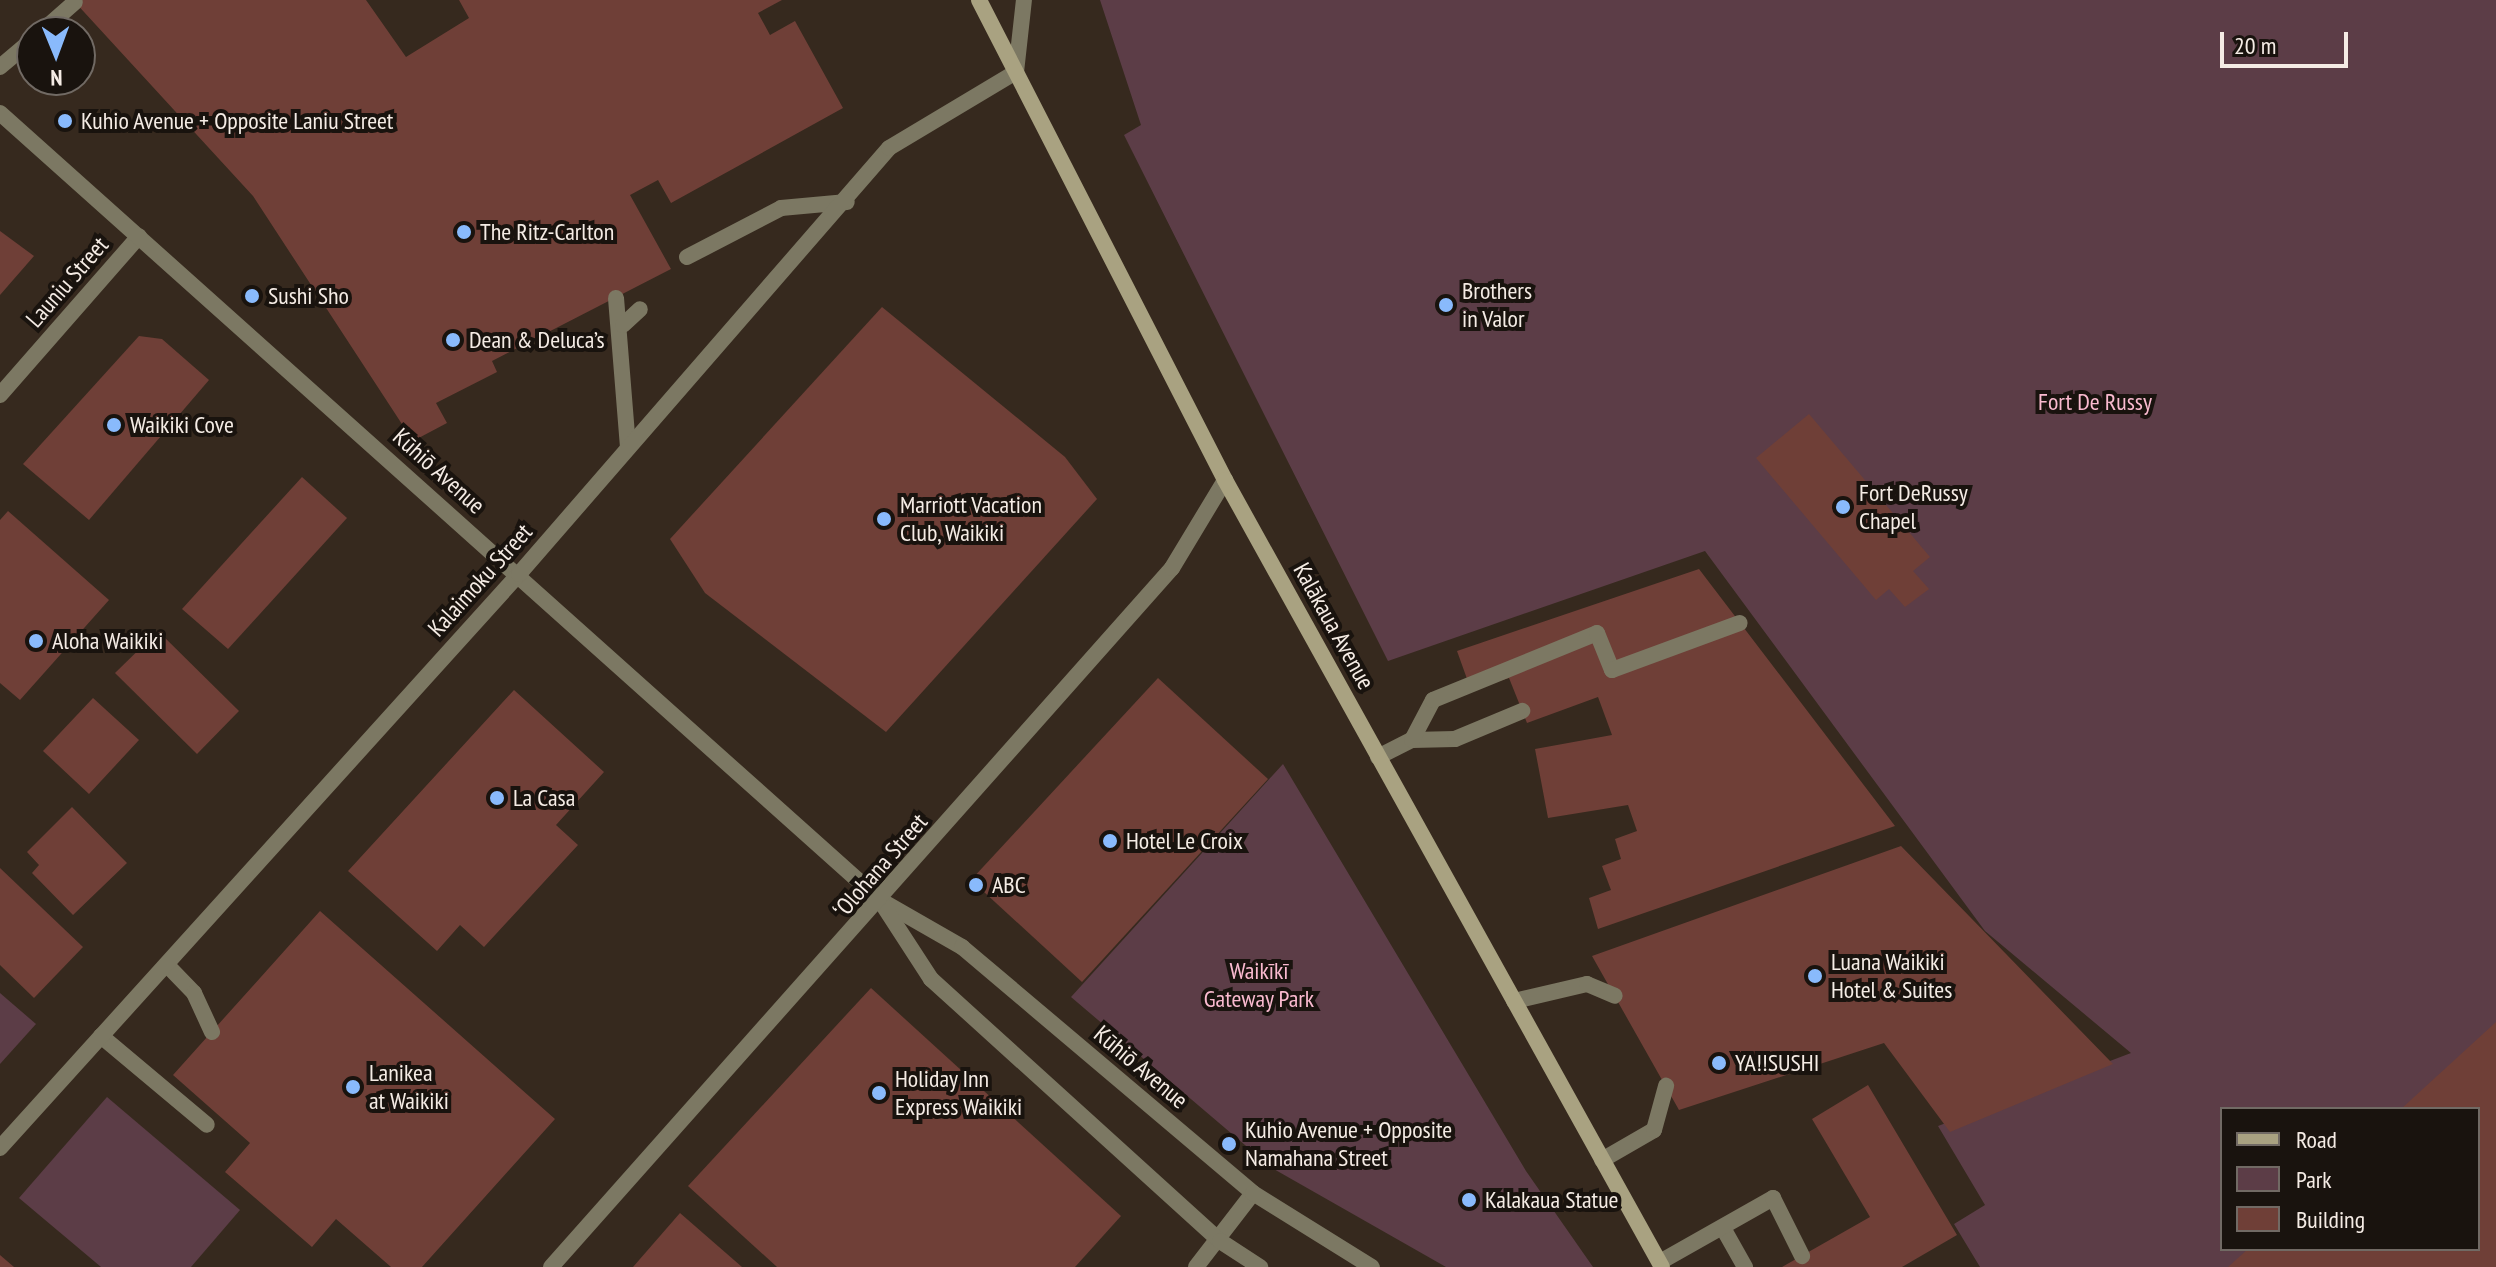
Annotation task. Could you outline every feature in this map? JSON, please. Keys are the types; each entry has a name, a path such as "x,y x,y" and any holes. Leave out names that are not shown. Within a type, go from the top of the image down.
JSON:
{"main road":[{"name":"Kalākaua Avenue","path":"979,0 1225,480 1661,1265"}],"street":[{"path":"1016,72 1024,0"},
{"path":"59,16 75,2"},
{"path":"0,67 16,54"},
{"name":"Kalaimoku Street","path":"0,1148 519,574 847,202 889,148 1016,72"},
{"name":"Kūhiō Avenue","path":"0,113 880,900 962,947 1253,1193 1372,1267"},
{"path":"687,257 781,208 847,202"},
{"name":"Launiu Street","path":"0,395 139,236"},
{"path":"616,298 623,325 628,448"},
{"path":"623,325 640,309"},
{"name":"ʻOlohana Street","path":"551,1267 1172,568 1225,480"},
{"path":"1412,740 1433,700 1597,633 1612,670 1740,623"},
{"path":"1378,757 1412,740 1455,739 1522,711"},
{"name":"Kūhiō Avenue","path":"880,900 931,979 1220,1241 1260,1267"},
{"path":"167,965 194,993 212,1032"},
{"path":"1514,1001 1587,984 1615,996"},
{"path":"101,1036 207,1125"},
{"path":"1602,1160 1654,1130 1666,1086"},
{"path":"1196,1267 1220,1241 1253,1193"},
{"path":"1661,1265 1773,1198 1802,1256"},
{"path":"1723,1228 1745,1267"}],"green space":[{"name":"Fort De Russy","path":"1100,0 2496,0 2496,1267 1980,1267 1954,1224 1985,1205 1938,1126 2131,1053 1985,931 1705,551 1388,661 1124,135 1141,125"},
{"name":"Waikīkī Gateway Park","path":"1283,764 1526,1171 1593,1267 1446,1267 1272,1168 1071,997"},
{"path":"0,993 36,1024 0,1064"},
{"path":"107,1097 240,1210 191,1267 101,1267 19,1198"}],"building":[{"name":"The Ritz-Carlton","path":"73,0 366,0 406,57 469,18 459,0 782,0 758,13 770,35 795,21 843,108 671,203 658,180 630,195 671,269 492,361 497,372 436,403 447,423 413,441 253,196 96,25 96,16 88,16"},
{"path":"0,231 34,256 0,295"},
{"name":"Marriott Vacation Club, Waikiki","path":"882,307 1065,457 1097,499 886,732 705,593 670,539"},
{"name":"Waikiki Cove","path":"139,336 162,339 209,380 89,520 23,464"},
{"name":"Fort DeRussy Chapel","path":"1809,414 1930,557 1913,571 1929,589 1905,607 1889,589 1876,600 1756,458"},
{"path":"302,477 347,518 228,649 182,609"},
{"name":"Aloha Waikiki","path":"8,511 109,600 20,700 0,683 0,520"},
{"path":"1699,569 1895,826 1598,929 1589,898 1611,890 1602,866 1621,859 1615,839 1637,831 1628,805 1548,818 1535,749 1612,735 1598,697 1527,723 1509,678 1471,690 1457,651"},
{"path":"158,631 239,711 197,754 115,673"},
{"name":"Hotel Le Croix","path":"1158,678 1268,779 1082,982 971,880"},
{"name":"La Casa","path":"514,690 604,772 556,825 578,845 484,947 460,925 437,951 348,871"},
{"path":"93,698 139,740 89,794 43,751"},
{"path":"72,807 127,863 73,915 32,873 39,865 27,852"},
{"name":"Luana Waikiki Hotel & Suites","path":"1901,846 2113,1064 1950,1132 1884,1043 1679,1110 1592,956"},
{"path":"0,868 83,947 34,998 0,965"},
{"name":"Lanikea at Waikiki","path":"320,911 555,1119 422,1267 391,1267 336,1219 312,1247 225,1172 250,1143 173,1075"},
{"name":"Holiday Inn Express Waikiki","path":"871,988 1121,1216 1075,1267 777,1267 688,1186"},
{"path":"2496,1022 2496,1267 2228,1267 2246,1251 2480,1251 2480,1107 2403,1107"},
{"path":"1868,1085 1957,1235 1902,1267 1782,1267 1870,1217 1812,1119"},
{"path":"680,1213 742,1267 633,1267"},
{"path":"0,1255 14,1267 0,1267"}],"place":[{"name":"Kuhio Avenue + Opposite Laniu Street","path":"65,121"},
{"name":"The Ritz-Carlton","path":"464,232"},
{"name":"Sushi Sho","path":"252,296"},
{"name":"Brothers in Valor","path":"1446,305"},
{"name":"Dean & Deluca’s","path":"453,340"},
{"name":"Waikiki Cove","path":"114,425"},
{"name":"Fort DeRussy Chapel","path":"1843,507"},
{"name":"Marriott Vacation Club, Waikiki","path":"884,519"},
{"name":"Aloha Waikiki","path":"36,641"},
{"name":"La Casa","path":"497,798"},
{"name":"Hotel Le Croix","path":"1110,841"},
{"name":"ABC","path":"976,885"},
{"name":"Luana Waikiki Hotel & Suites","path":"1815,976"},
{"name":"YA!!SUSHI","path":"1719,1063"},
{"name":"Lanikea at Waikiki","path":"353,1087"},
{"name":"Holiday Inn Express Waikiki","path":"879,1093"},
{"name":"Kuhio Avenue + Opposite Namahana Street","path":"1229,1144"},
{"name":"Kalakaua Statue","path":"1469,1200"}]}
